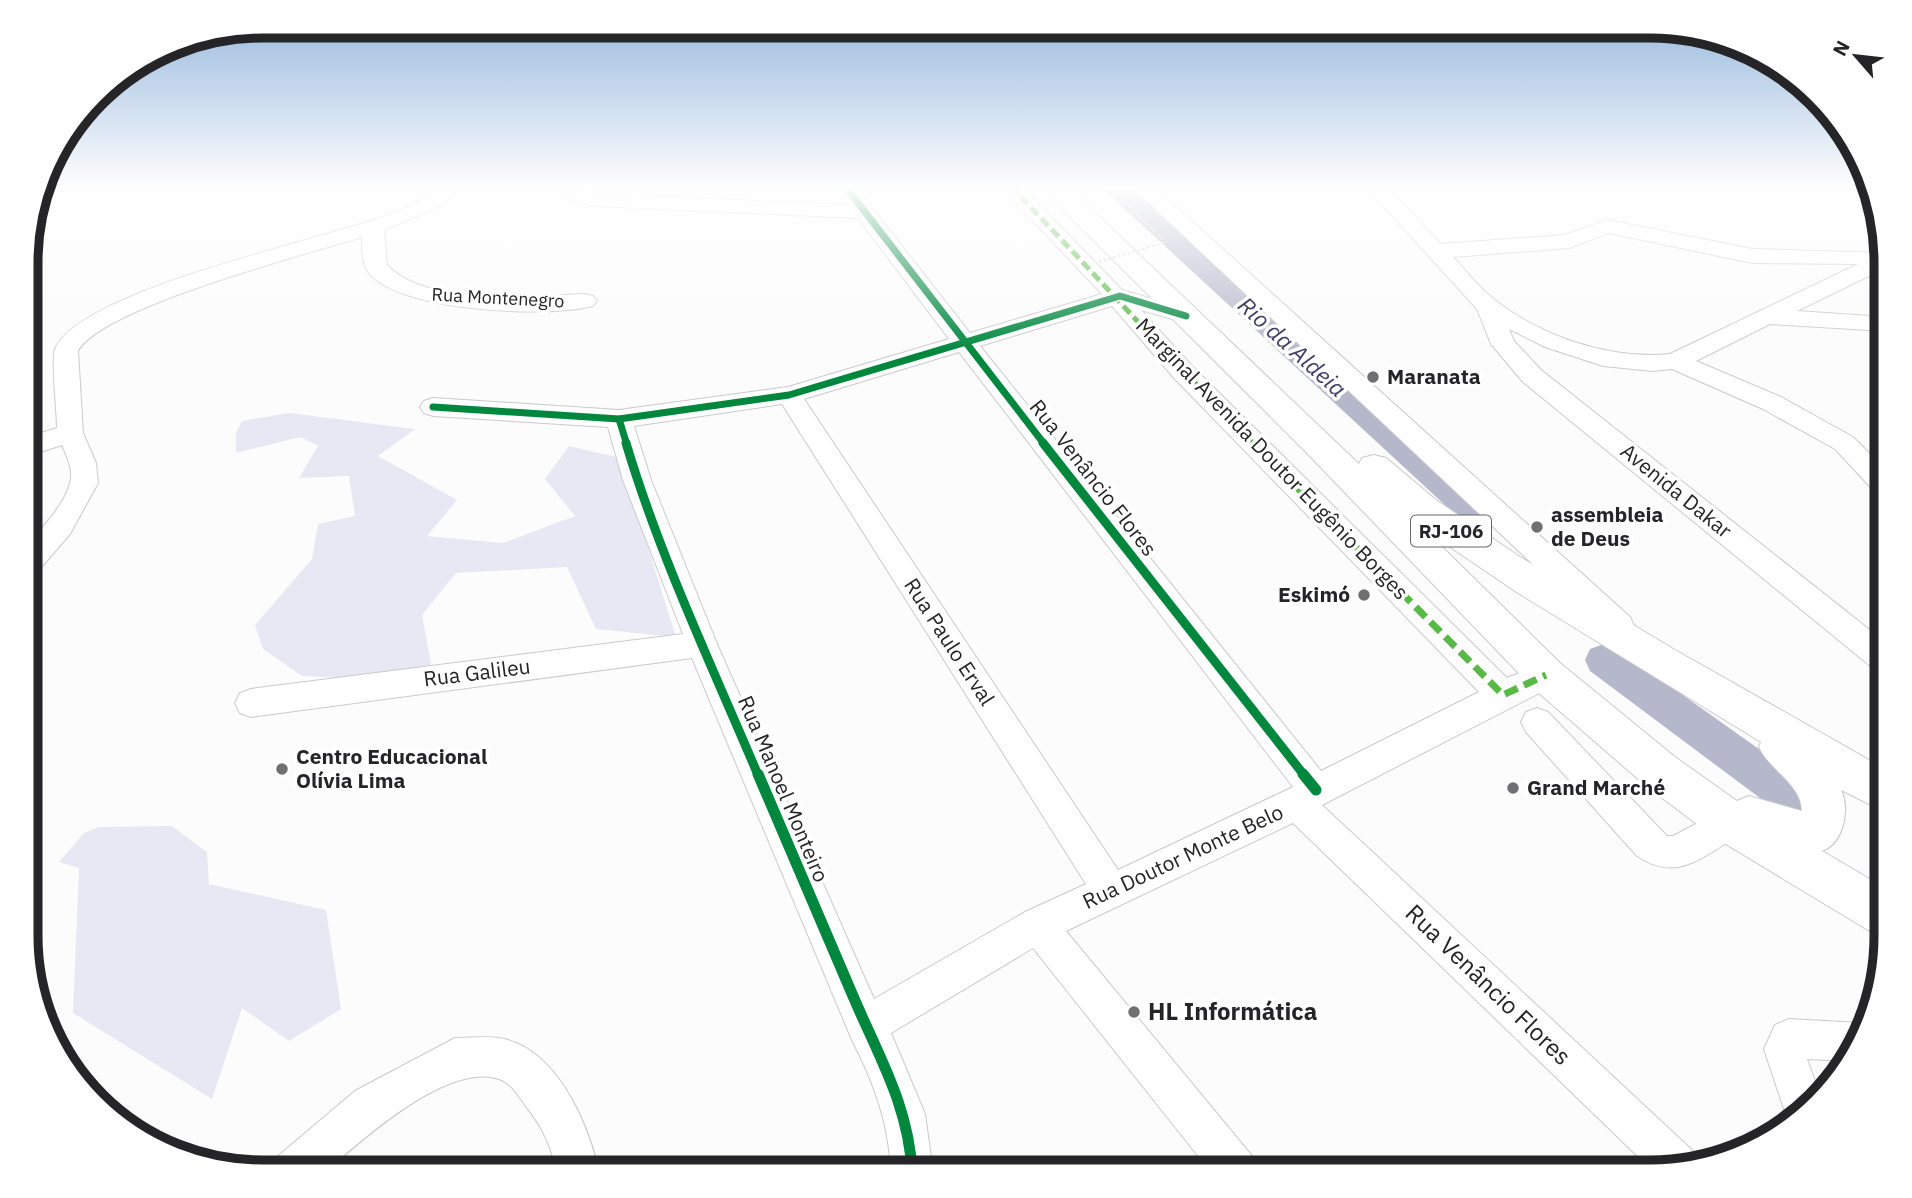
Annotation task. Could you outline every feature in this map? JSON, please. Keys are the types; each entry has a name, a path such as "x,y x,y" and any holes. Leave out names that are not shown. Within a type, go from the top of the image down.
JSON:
{"highway":[{"name":"RJ-106","path":"1112,242 1309,435 1546,675 1660,771 1730,822 1873,907"},
{"name":"RJ-106","path":"1139,242 1430,517 1658,661 1873,785"},
{"path":"1430,517 1457,544 1573,622 1711,702 1778,745 1811,774 1818,787 1825,815 1812,834 1784,829 1733,810 1660,771"}],"street":[{"path":"38,552 60,527 84,483 83,463 70,433 66,351 72,340 91,326 164,291 327,242"},
{"name":"Rua Montenegro","path":"373,242 374,262 393,284 407,291 464,300 585,301"},
{"name":"Rua Venâncio Flores","path":"889,242 1307,797 1670,1158"},
{"name":"Marginal Avenida Doutor Eugênio Borges","path":"1064,242 1118,297 1183,372 1503,695"},
{"path":"1202,242 1658,661"},
{"path":"1427,242 1487,306 1532,332 1613,360 1642,365 1675,361 1873,265"},
{"path":"1436,251 1561,242"},
{"path":"1684,242 1752,256 1873,259"},
{"path":"1118,297 1132,261"},
{"path":"433,407 619,419 789,395 1118,297 1186,316"},
{"name":"Avenida Dakar","path":"1487,306 1503,344 1532,376 1873,650"},
{"path":"1766,317 1873,323"},
{"path":"1675,361 1772,403 1844,443 1873,473"},
{"name":"Rua Paulo Erval","path":"789,395 1110,890"},
{"name":"Rua Manoel Monteiro","path":"619,419 637,480 702,644 866,1026 892,1074 906,1125 911,1160"},
{"path":"38,444 70,433"},
{"name":"Rua Galileu","path":"251,703 702,644"},
{"path":"1503,695 1546,675"},
{"name":"Rua Doutor Monte Belo","path":"866,1026 1038,925 1307,797 1503,695"},
{"path":"1537,722 1649,844 1661,852 1676,853 1730,822"},
{"path":"1038,925 1228,1159"},
{"path":"1801,1100 1784,1048 1789,1039 1846,1041"},
{"path":"306,1160 370,1106 455,1058 500,1058 524,1070 557,1112 572,1145 575,1160"}],"path":[{"path":"1098,262 1166,242"}],"shaded area":[{"path":"289,413 415,429 378,456 457,500 427,536 503,543 575,516 545,479 569,446 620,458 676,637 596,629 567,567 456,573 422,615 432,670 363,679 302,676 263,649 255,625 312,559 318,524 355,516 349,476 299,478 318,446 301,437 236,453 236,433 242,421"},
{"path":"172,826 207,852 209,884 326,910 341,1009 289,1041 242,1008 212,1099 73,1013 79,868 59,862 84,833 99,827"}],"waterway":[{"name":"Rio da Aldeia","path":"1175,242 1471,509"},
{"path":"1604,660 1799,802"}],"marked path":[{"path":"1065,242 1183,372 1503,695 1546,675"}],"cycle path":[{"path":"888,242 1316,790"},
{"path":"433,407 619,419 789,395 1120,296 1186,316"},
{"path":"619,419 637,480 702,644 866,1026 892,1078 904,1114 911,1160"}],"place":[{"name":"Maranata","path":"1373,377"},
{"name":"assembleia de Deus","path":"1537,527"},
{"name":"Eskimó","path":"1364,595"},
{"name":"Centro Educacional Olívia Lima","path":"282,769"},
{"name":"Grand Marché","path":"1513,788"},
{"name":"HL Informática","path":"1134,1012"}]}
